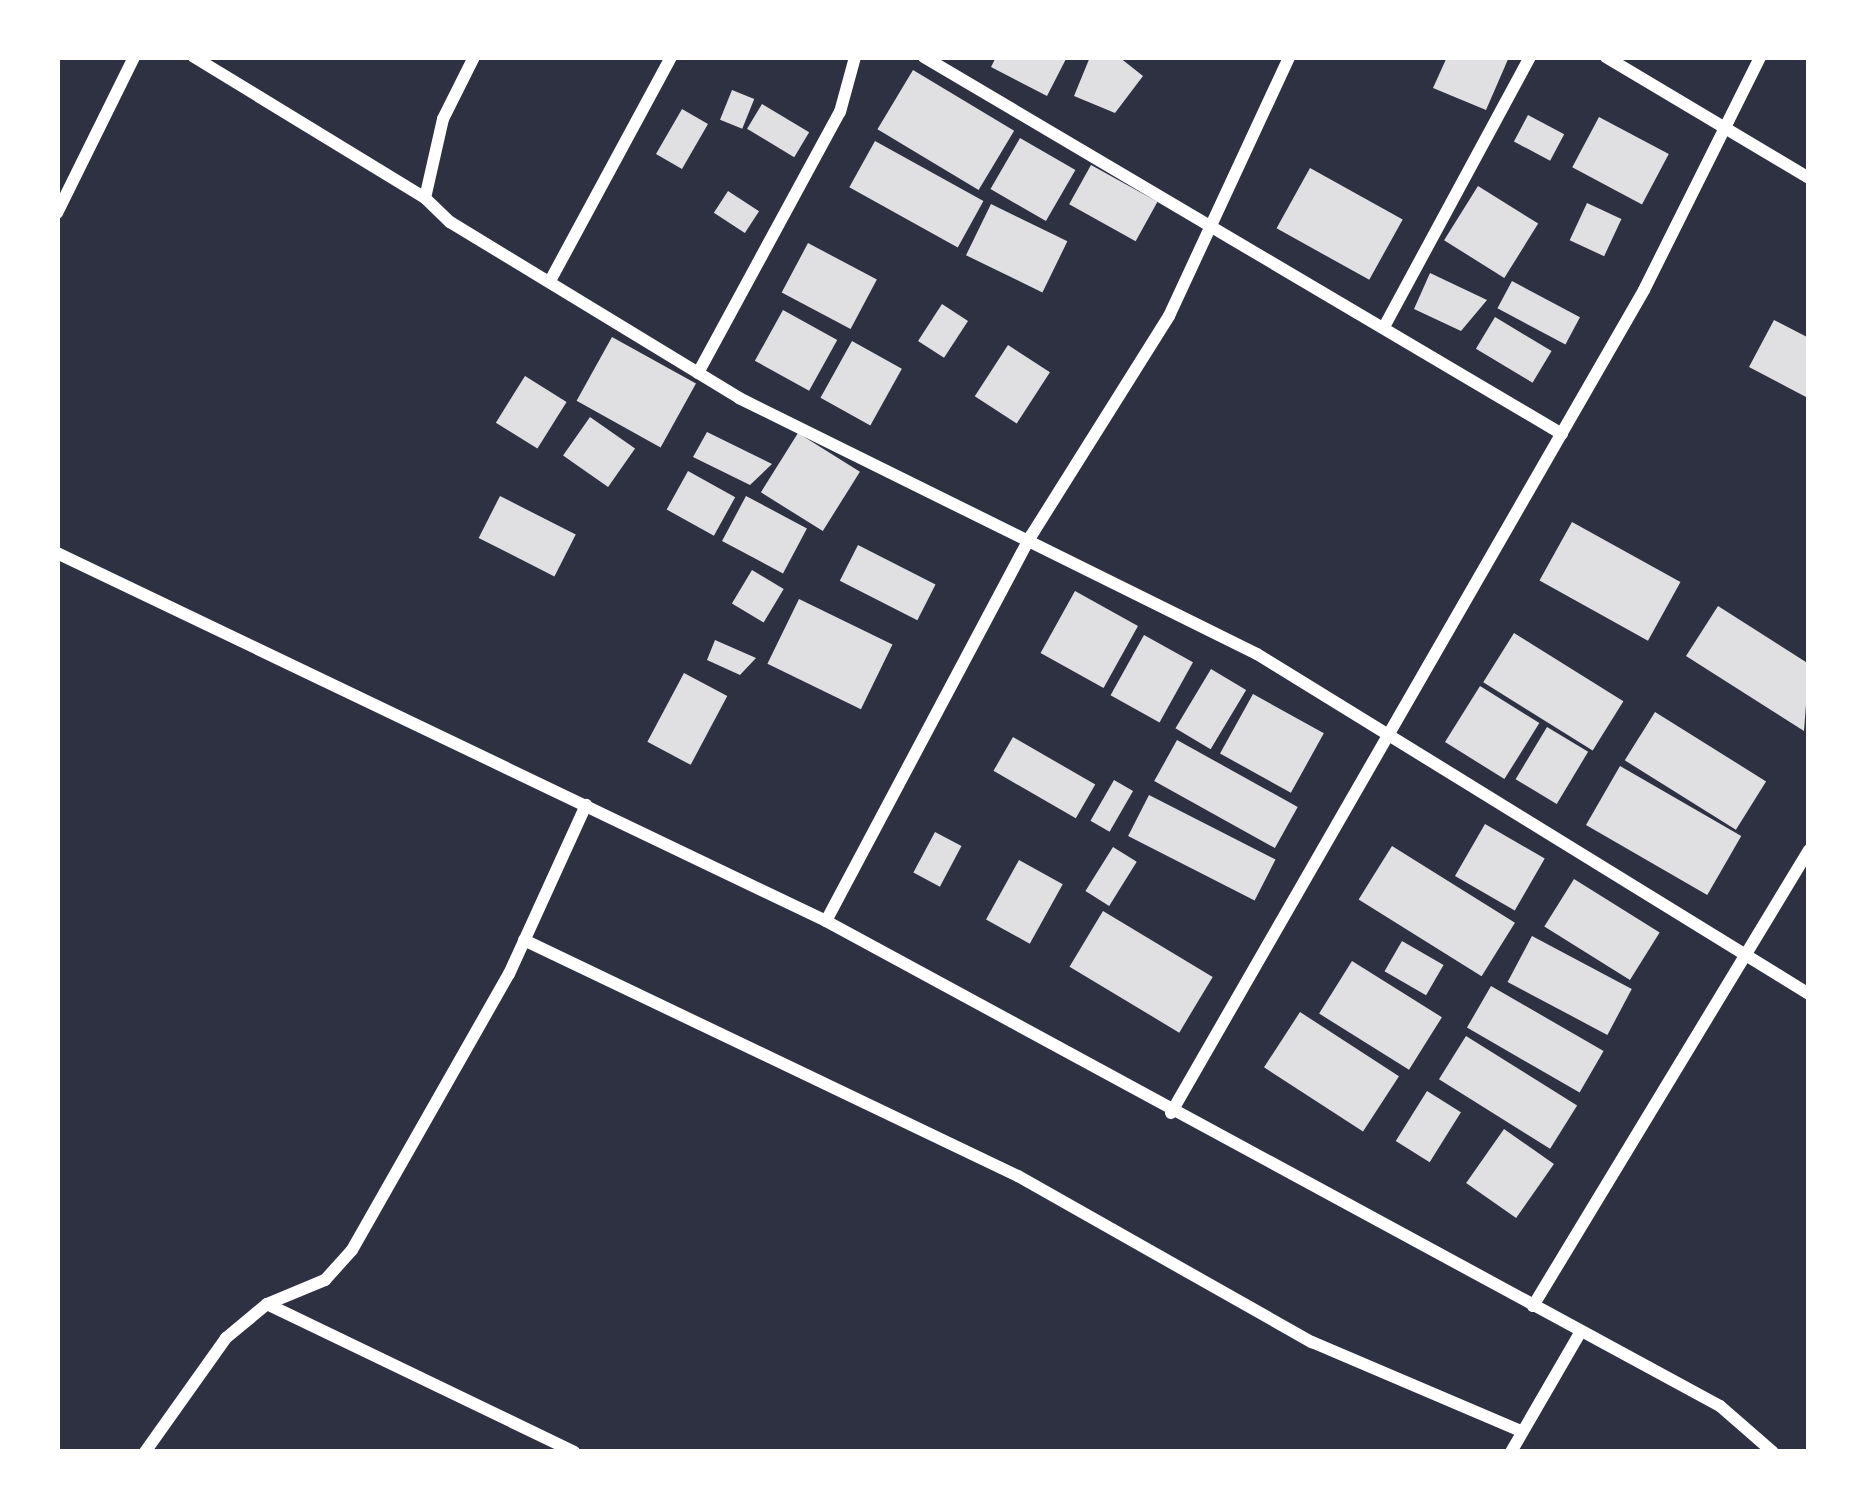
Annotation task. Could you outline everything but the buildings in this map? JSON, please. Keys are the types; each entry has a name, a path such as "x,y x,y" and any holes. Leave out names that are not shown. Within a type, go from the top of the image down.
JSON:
{"street":[{"path":"57,214 134,57"},
{"path":"194,57 698,373 1031,536 1257,654 1382,738 1809,994"},
{"path":"424,198 443,119 474,57"},
{"path":"550,281 670,57"},
{"path":"698,373 840,112 855,57"},
{"path":"924,57 1562,434"},
{"path":"826,921 1031,536 1169,316 1289,57"},
{"path":"1384,328 1530,57"},
{"path":"1606,57 1729,124 1809,178"},
{"path":"1171,1113 1382,738 1562,434 1729,124 1760,57"},
{"path":"57,553 826,921 1171,1113 1533,1306 1759,1438 1773,1452"},
{"path":"146,1452 182,1388 267,1304 325,1280 352,1250 524,940 586,805"},
{"path":"1533,1306 1738,955 1809,850"},
{"path":"524,940 878,1104 1312,1342 1521,1431"},
{"path":"267,1304 574,1452"},
{"path":"1511,1452 1580,1333"},
{"path":"1751,1452 1759,1438"}]}
